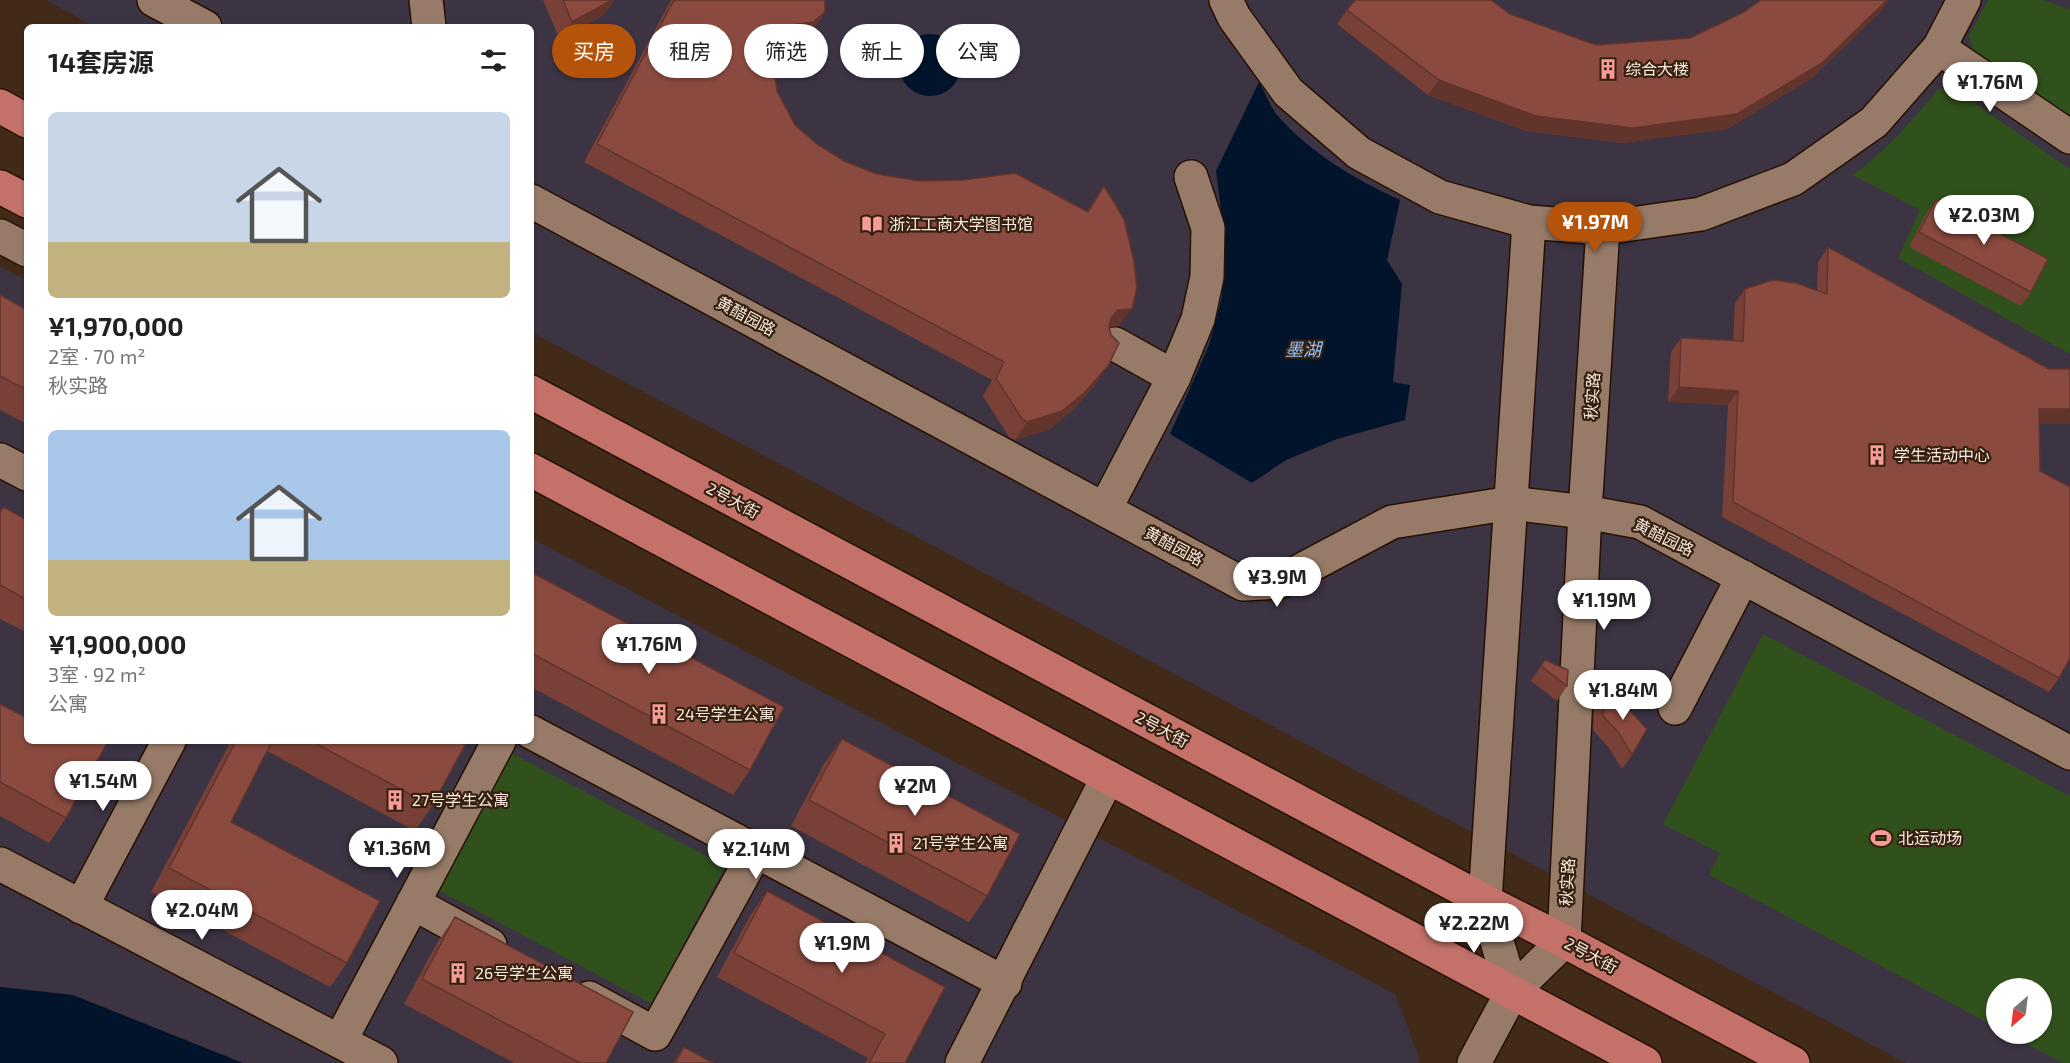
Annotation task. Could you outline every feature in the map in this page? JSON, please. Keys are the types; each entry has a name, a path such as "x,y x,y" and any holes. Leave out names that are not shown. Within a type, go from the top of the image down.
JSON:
{"main road":[{"path":"0,106 24,119"},
{"path":"0,187 24,199"},
{"name":"2号大街","path":"534,394 1793,1063"},
{"path":"534,472 1645,1063"}],"street":[{"path":"154,0 199,24"},
{"path":"426,0 429,24"},
{"path":"1226,0 1234,17 1288,92 1359,153 1440,197 1529,222 1603,228 1701,214 1793,179 1874,122 1939,48 1959,2"},
{"path":"1939,48 2070,137"},
{"path":"1105,509 1174,377 1198,319 1207,277 1208,228 1191,177"},
{"name":"黄醋园路","path":"534,203 1243,584 1279,582 1392,522 1511,503 1585,512 1640,522 2070,753"},
{"path":"1512,992 1485,901 1529,222"},
{"name":"秋实路","path":"1564,941 1585,512 1603,228"},
{"path":"0,236 24,248"},
{"path":"1114,344 1174,377"},
{"path":"0,460 24,472"},
{"path":"1675,708 1743,578"},
{"path":"534,734 1005,983"},
{"path":"81,907 167,744"},
{"path":"340,1041 497,744"},
{"path":"962,1063 1005,983 1108,777"},
{"path":"565,985 656,1034 756,851"},
{"path":"0,864 381,1063"},
{"path":"413,903 518,960"},
{"path":"1474,1063 1512,992 1564,941"}],"shaded area":[{"path":"46,0 2070,0 2070,1063 1906,1063 534,334 534,24 90,24"},
{"path":"0,267 24,279 24,744 534,744 534,540 1395,994 1420,1060 1418,1063 243,1063 73,995 0,987"}],"green space":[{"path":"1988,0 2043,0 2070,10 2070,120 1984,64 1973,49 1969,36"},
{"path":"1938,89 1954,89 2070,169 2070,354 1898,258 1920,210 1853,175 1898,135"},
{"name":"北运动场","path":"1763,634 2070,796 2070,1063 2063,1063 2027,1044 2052,1044 2052,978 1986,978 1986,1022 1709,875 1720,853 1663,824"},
{"path":"511,753 725,866 652,1004 438,890"}],"water":[{"path":"924,35 936,35 936,78 958,78 947,91 930,96 913,91 902,78 924,78"},
{"name":"墨湖","path":"1259,82 1277,115 1304,141 1350,174 1400,200 1387,260 1402,284 1393,382 1410,385 1405,420 1337,439 1286,460 1252,483 1170,434 1209,345 1222,297 1225,240 1216,171"},
{"path":"0,987 73,995 243,1063 0,1063"}],"building":[{"path":"563,0 612,0 572,22"},
{"name":"浙江工商大学图书馆","path":"674,0 825,0 825,12 813,22 744,24 744,78 775,78 777,91 795,125 817,144 844,161 877,174 920,181 963,180 1015,173 1088,212 1104,186 1124,219 1134,261 1137,288 1132,309 1118,310 1111,318 1109,327 1111,335 1119,343 1108,366 1084,393 1062,411 1027,422 1022,419 996,378 1004,362 597,144 632,78 636,78 636,71 648,49 648,78 732,78 732,24 661,24"},
{"name":"综合大楼","path":"1355,0 1491,0 1510,14 1596,45 1690,38 1744,12 1761,0 1887,0 1822,63 1737,114 1633,128 1536,116 1439,80 1347,10"},
{"path":"1936,200 2048,259 2031,292 1919,232"},
{"name":"学生活动中心","path":"1828,247 2049,369 2070,369 2070,409 2039,409 2040,471 2070,487 2070,658 2059,678 1733,502 1738,391 1679,387 1681,338 1743,341 1745,289 1772,280 1796,283 1827,294"},
{"path":"0,295 24,308 24,388 0,376"},
{"path":"3,507 24,518 24,598 0,585 0,513"},
{"path":"534,574 784,707 750,770 534,655"},
{"path":"1545,660 1568,670 1567,686 1541,666"},
{"path":"1605,688 1623,703 1647,729 1632,755 1619,733 1603,716"},
{"path":"0,704 24,716 24,744 106,744 66,818 0,782"},
{"path":"842,739 1020,834 987,896 809,800"},
{"path":"234,744 270,744 231,822 380,901 347,963 169,868"},
{"path":"317,744 463,744 465,745 432,806"},
{"path":"767,891 945,987 905,1063 869,1063 885,1034 734,953"},
{"path":"455,917 633,1012 606,1063 580,1063 422,979"},
{"path":"684,1047 713,1063 675,1063"}],"place":[{"name":"综合大楼","path":"1608,69"},
{"name":"浙江工商大学图书馆","path":"872,224"},
{"name":"学生活动中心","path":"1877,455"},
{"name":"24号学生公寓","path":"659,714"},
{"name":"27号学生公寓","path":"395,800"},
{"name":"北运动场","path":"1881,838"},
{"name":"21号学生公寓","path":"896,843"},
{"name":"26号学生公寓","path":"458,973"}]}
